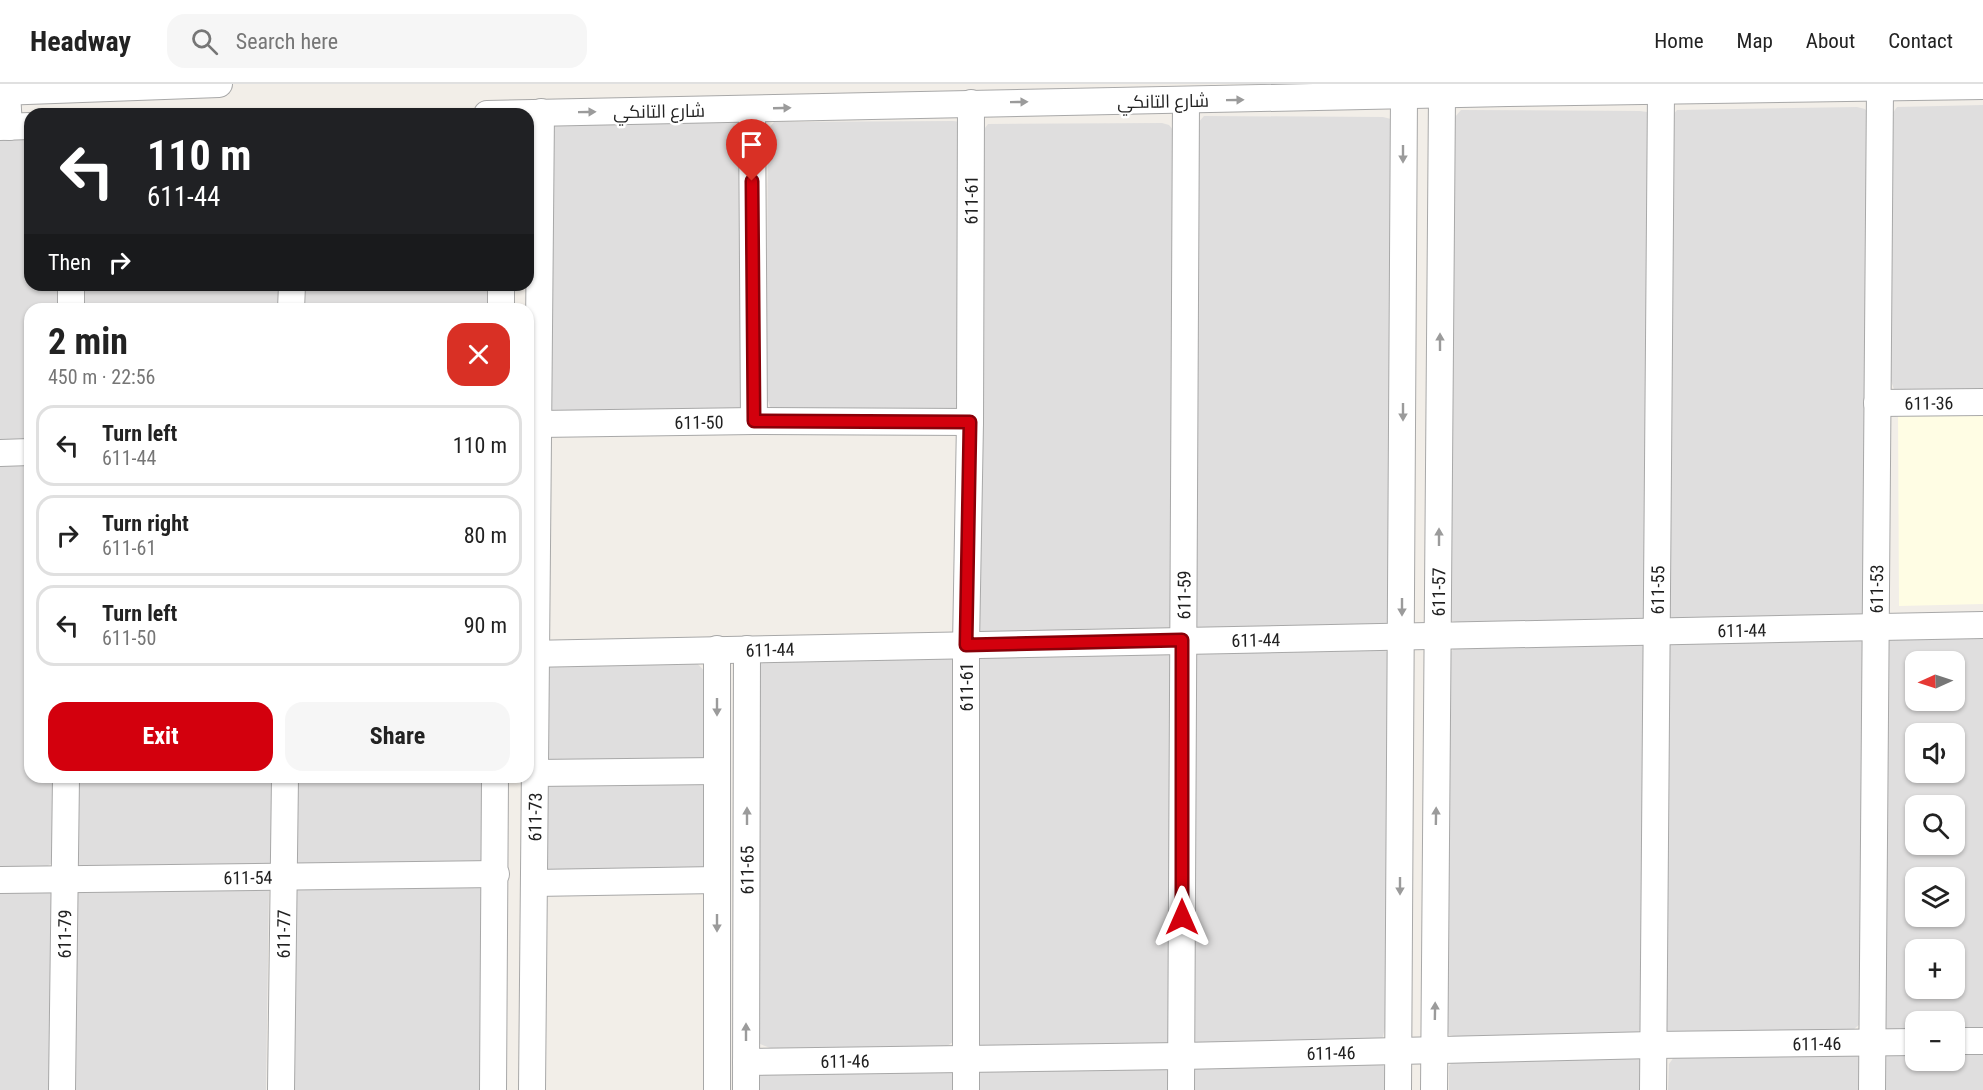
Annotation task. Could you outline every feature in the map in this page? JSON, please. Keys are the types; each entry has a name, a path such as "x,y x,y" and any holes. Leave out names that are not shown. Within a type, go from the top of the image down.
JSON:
{"street":[{"path":"13,127 4,92 219,84"},
{"name":"شارع التانكي","path":"534,112 971,103 1077,93 1185,101 1442,95 1508,88 1661,92 1983,86"},
{"name":"611-53","path":"1872,1090 1880,89"},
{"name":"611-55","path":"1653,1090 1661,92"},
{"name":"611-57","path":"1398,1090 1404,95"},
{"name":"611-57","path":"1434,1090 1442,95"},
{"name":"611-59","path":"1181,1090 1185,101"},
{"name":"611-61","path":"966,1090 966,645 970,422 971,103"},
{"path":"752,109 754,421"},
{"name":"611-73","path":"534,577 541,112"},
{"name":"611-36","path":"1877,402 1983,402"},
{"name":"611-50","path":"538,424 754,421 970,422"},
{"path":"0,453 24,452"},
{"name":"611-44","path":"534,654 1983,625"},
{"name":"611-65","path":"717,649 717,1090"},
{"name":"611-65","path":"746,1090 747,649"},
{"name":"611-73","path":"532,1090 534,733"},
{"path":"535,773 717,771"},
{"name":"611-79","path":"62,1090 66,783"},
{"name":"611-77","path":"280,1090 285,783"},
{"path":"493,1090 495,783"},
{"name":"611-54","path":"0,880 496,874"},
{"path":"534,883 717,880"},
{"path":"1965,1041 1983,1041"},
{"name":"611-46","path":"746,1062 1905,1042"}],"shaded area":[{"path":"1983,105 1983,395 1895,392 1890,378 1892,114 1897,107"},
{"path":"1857,107 1865,109 1869,114 1865,613 1859,617 1683,621 1670,617 1665,603 1671,117 1677,110"},
{"path":"1461,110 1640,111 1647,112 1651,118 1645,619 1639,623 1465,624 1452,621 1448,606 1454,127 1455,117"},
{"path":"1204,116 1383,117 1391,119 1395,125 1391,623 1385,627 1209,631 1196,627 1198,123"},
{"path":"736,120 743,122 744,397 741,413 552,417 547,402 551,130 556,123"},
{"path":"774,122 961,122 960,409 771,409 766,395 768,129"},
{"path":"1162,123 1169,125 1174,131 1173,613 1169,629 980,635 975,621 982,132 988,124"},
{"path":"24,138 24,291 61,291 61,303 24,303 24,441 0,441 0,139"},
{"path":"79,291 279,291 279,303 79,303"},
{"path":"304,291 494,291 494,303 304,303"},
{"path":"1983,407 1983,604 1899,606 1898,409"},
{"path":"0,460 24,460 24,783 56,783 55,847 52,863 46,867 0,868"},
{"path":"1983,638 1983,1029 1965,1030 1965,1011 1905,1011 1905,1031 1889,1032 1881,1027 1888,640"},
{"path":"1862,640 1867,646 1860,1024 1854,1029 1676,1034 1663,1031 1664,650 1670,643"},
{"path":"1644,643 1648,649 1644,1014 1640,1030 1634,1034 1462,1038 1449,1035 1444,1020 1450,653 1456,646"},
{"path":"1385,650 1390,655 1386,1022 1383,1037 1377,1042 1192,1044 1195,652"},
{"path":"1166,651 1171,657 1172,1027 1168,1042 1162,1047 989,1048 976,1045 979,655"},
{"path":"765,656 956,657 957,1026 953,1042 947,1046 770,1048 760,1044 757,1032 759,663"},
{"path":"694,660 707,674 705,865 700,870 541,872 537,676 553,662"},
{"path":"76,783 276,783 272,862 266,867 93,870 79,866 75,852"},
{"path":"296,783 487,783 484,859 478,863 296,864"},
{"path":"264,884 269,890 266,1090 69,1090 70,891"},
{"path":"301,885 479,885 484,891 482,1090 291,1090 296,892"},
{"path":"0,888 51,889 55,895 53,1090 0,1090"},
{"path":"1965,1049 1983,1049 1983,1090 1877,1090 1884,1051 1905,1050 1905,1071 1965,1071"},
{"path":"1863,1056 1867,1090 1668,1090 1669,1064 1674,1057"},
{"path":"1643,1057 1647,1090 1449,1090 1449,1066 1455,1059"},
{"path":"1382,1063 1386,1069 1386,1090 1190,1090 1190,1072 1196,1065"},
{"path":"983,1065 1171,1065 1175,1090 977,1090 978,1072"},
{"path":"955,1066 959,1090 757,1090 760,1073"}],"route":[{"path":"752,181 754,421 970,422 966,645 1182,640 1182,917"}]}
